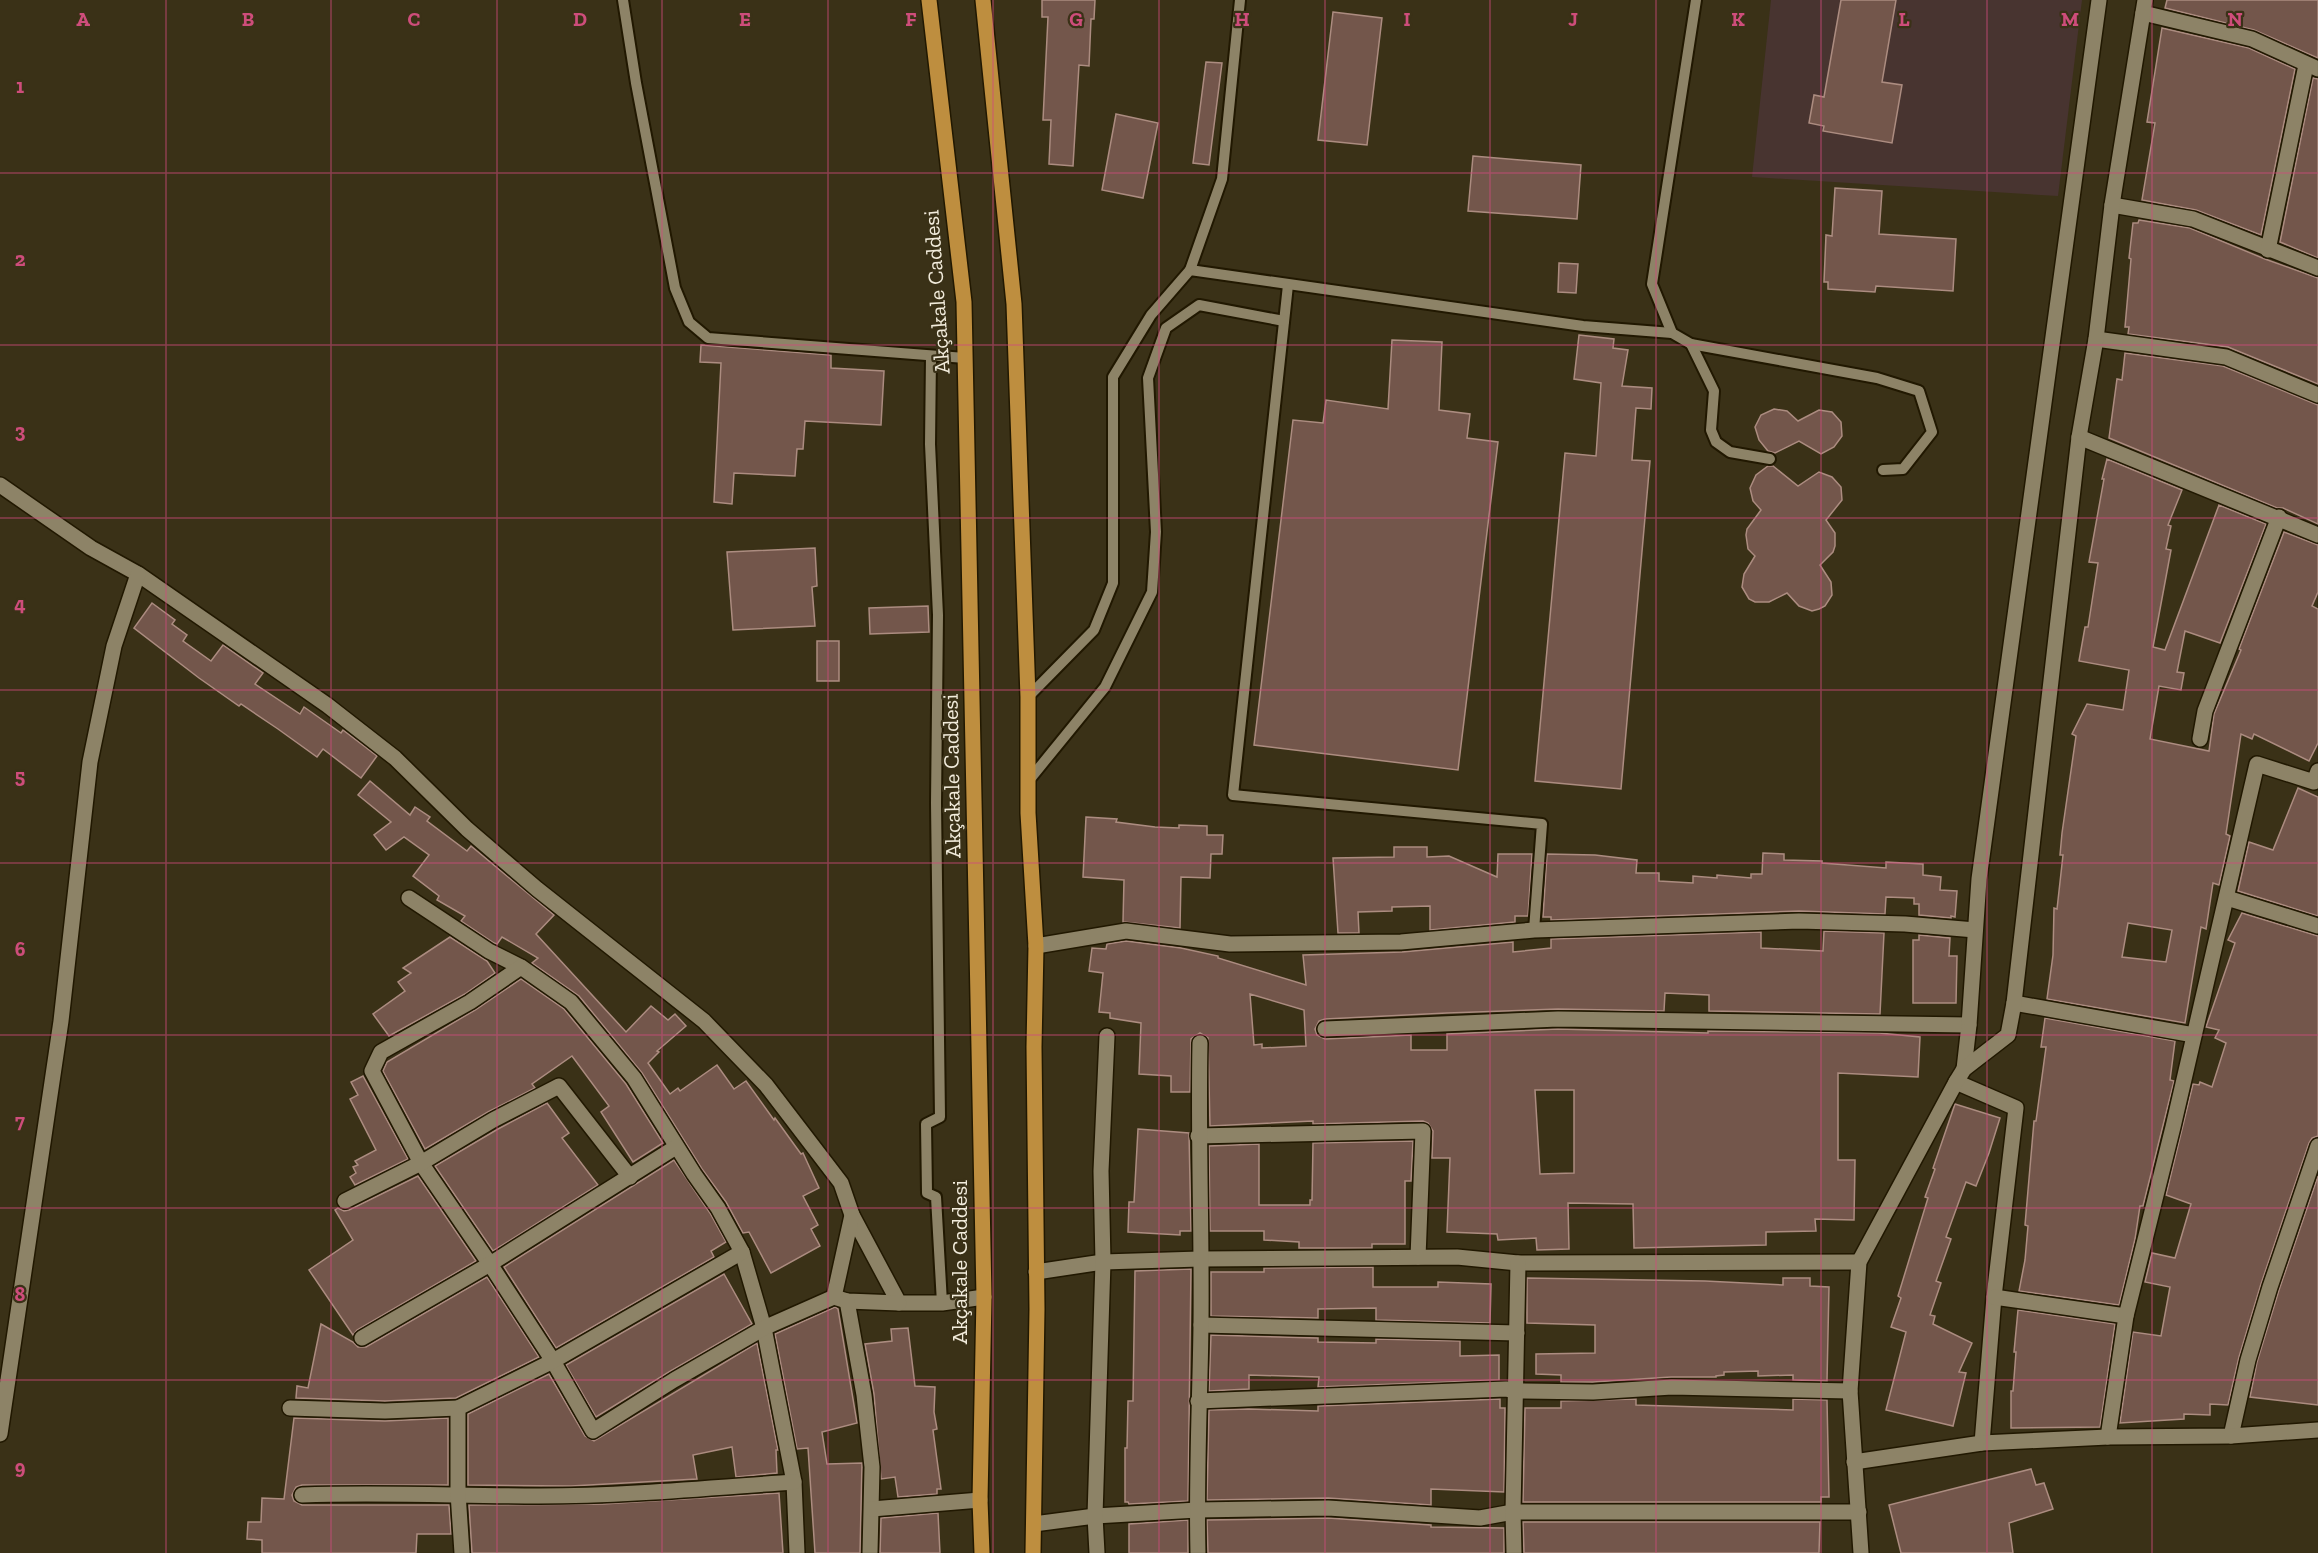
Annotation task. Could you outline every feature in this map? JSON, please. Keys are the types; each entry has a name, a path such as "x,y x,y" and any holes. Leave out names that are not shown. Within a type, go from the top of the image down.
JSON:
{"main road":[{"name":"Akçakale Caddesi","path":"929,0 964,302 984,1298 980,1500 982,1553"},
{"path":"983,0 1014,304 1028,696 1030,779 1028,813 1036,946 1033,1553"}],"street":[{"path":"1861,1553 1850,1391 1859,1262 1960,1075 1969,1025 1981,867 2099,0"},
{"path":"1960,1075 2008,1035 2014,1003 2079,437 2096,339 2112,205 2144,6 2252,39 2312,67 2268,250"},
{"path":"2112,205 2193,219 2318,268"},
{"path":"2096,339 2226,357 2318,395"},
{"path":"2079,437 2318,535"},
{"path":"0,485 91,548 138,574 336,711 394,758 467,829 537,889 704,1021 766,1085 841,1184 852,1215 899,1303"},
{"path":"2200,739 2205,711 2278,518"},
{"path":"0,1434 59,1032 90,762 114,646 138,574"},
{"path":"2108,1437 2126,1316 2168,1149 2257,764 2317,779"},
{"path":"409,898 489,951 521,967 571,1002 634,1078 717,1208 742,1252 764,1328 794,1482 797,1553"},
{"path":"2227,898 2318,926"},
{"path":"1036,946 1126,931 1230,944 1401,942 1534,930 1799,921 1905,924 1975,930"},
{"path":"521,967 470,1002 381,1052 372,1071 420,1163 553,1361 593,1431 674,1380 764,1328 840,1299 942,1303 984,1298"},
{"path":"2014,1003 2193,1035"},
{"path":"1325,1029 1558,1018 1969,1025"},
{"path":"1097,1553 1095,1516 1103,1262 1101,1171 1107,1036"},
{"path":"1198,1553 1198,1401 1201,1325 1198,1136 1200,1043"},
{"path":"1960,1075 2016,1108 1994,1297 1982,1443"},
{"path":"345,1201 420,1163 493,1120 559,1086 630,1177"},
{"path":"1198,1136 1423,1131 1418,1257"},
{"path":"2231,1436 2248,1360 2318,1146"},
{"path":"362,1338 490,1264 676,1147"},
{"path":"852,1215 840,1299 866,1415 872,1467 870,1553"},
{"path":"290,1408 385,1410 458,1408 553,1361 742,1252"},
{"path":"1035,1272 1103,1262 1200,1259 1457,1257 1518,1263 1859,1262"},
{"path":"1514,1553 1518,1263"},
{"path":"1994,1297 2126,1316"},
{"path":"1201,1325 1517,1333"},
{"path":"1198,1401 1506,1389 1593,1392 1672,1387 1850,1391"},
{"path":"458,1408 458,1493 462,1553"},
{"path":"1854,1462 1982,1443 2108,1437 2231,1436 2318,1430"},
{"path":"302,1495 374,1492 539,1496 615,1494 794,1482"},
{"path":"872,1509 980,1500"},
{"path":"1034,1524 1095,1516 1197,1510 1328,1508 1480,1518 1513,1512 1859,1512"}],"lane":[{"path":"622,0 675,288 689,322 708,338 965,358"},
{"path":"1028,696 1094,630 1113,583 1113,377 1151,315 1190,270 1222,179 1240,0"},
{"path":"1672,333 1652,284 1696,0"},
{"path":"1190,270 1583,326 1672,333 1691,344 1877,378 1919,391 1932,432 1903,470 1883,470"},
{"path":"1288,285 1233,795 1542,824 1534,930"},
{"path":"1030,779 1105,687 1152,592 1156,532 1148,378 1166,328 1199,305 1284,321"},
{"path":"1691,344 1714,391 1711,430 1716,442 1730,452 1770,459"},
{"path":"931,356 930,444 938,615 936,814 940,1117 926,1124 926,1139 927,1193 936,1197 942,1303"}],"shaded area":[{"path":"1771,0 2082,0 2058,196 1752,177"}],"building":[{"path":"1042,0 1095,0 1094,19 1091,19 1089,66 1079,65 1073,166 1049,164 1051,120 1043,120 1048,17 1042,17"},
{"path":"1841,0 1896,0 1882,82 1902,85 1892,143 1823,131 1824,126 1809,123 1814,95 1824,97"},
{"path":"2167,0 2318,0 2318,58 2254,30 2165,8"},
{"path":"1333,12 1382,18 1367,145 1318,140"},
{"path":"2162,28 2249,48 2295,69 2261,235 2196,210 2142,200 2155,123 2147,122"},
{"path":"1206,62 1222,63 1209,165 1193,163"},
{"path":"2313,78 2318,79 2318,258 2280,242"},
{"path":"1116,114 1158,123 1143,198 1102,190"},
{"path":"1473,156 1581,165 1577,219 1468,211"},
{"path":"1835,188 1882,191 1879,234 1956,239 1953,291 1876,286 1875,292 1828,289 1828,282 1824,282 1826,235 1832,236"},
{"path":"2139,220 2190,228 2318,278 2318,384 2228,347 2128,334 2129,327 2125,327 2131,259 2129,258 2133,223 2138,223"},
{"path":"1559,263 1578,264 1576,293 1558,292"},
{"path":"1579,335 1614,339 1613,348 1628,350 1622,386 1652,388 1651,409 1636,408 1632,460 1650,461 1621,789 1535,781 1565,453 1596,456 1601,383 1574,379"},
{"path":"1392,340 1442,342 1439,410 1470,414 1467,438 1498,442 1458,770 1254,745 1293,420 1323,423 1326,400 1388,409"},
{"path":"701,345 831,355 831,368 884,371 881,425 805,421 803,449 797,449 795,476 734,473 732,504 714,502 721,363 700,362"},
{"path":"2125,353 2223,366 2318,405 2318,524 2109,438 2117,379 2122,380"},
{"path":"1774,409 1787,411 1798,421 1819,410 1832,412 1841,422 1842,436 1834,447 1821,454 1799,441 1775,453 1768,451 1759,440 1755,427 1761,415"},
{"path":"2107,459 2182,490 2168,525 2171,526 2166,549 2171,550 2153,647 2165,650 2219,505 2266,524 2220,643 2185,631 2177,672 2184,673 2181,690 2159,686 2150,739 2209,751 2214,714 2241,650 2239,649 2284,532 2318,545 2318,592 2312,606 2318,609 2318,743 2309,761 2254,734 2252,739 2241,734 2226,834 2230,836 2219,885 2213,883 2206,929 2201,927 2185,1023 2047,999 2053,955 2054,908 2057,909 2063,855 2060,855 2062,833 2076,736 2072,734 2087,704 2123,710 2129,670 2079,661 2085,627 2088,627 2098,563 2089,562 2104,479 2102,479","holes":["2128,923 2172,930 2166,962 2122,957"]},
{"path":"1768,466 1773,466 1798,486 1819,472 1832,477 1841,487 1842,500 1826,520 1835,533 1835,546 1833,552 1820,565 1831,582 1832,595 1825,606 1819,609 1812,611 1799,606 1787,593 1769,602 1755,602 1749,599 1742,587 1744,574 1755,556 1748,549 1747,529 1761,510 1753,501 1750,488 1756,475"},
{"path":"815,548 817,586 812,587 815,626 733,630 727,552"},
{"path":"152,603 175,620 172,624 187,635 183,641 211,661 223,645 263,673 255,684 300,714 304,707 341,733 343,730 377,756 361,778 323,749 317,757 241,704 239,706 134,628"},
{"path":"928,606 929,632 870,634 869,608"},
{"path":"817,641 839,641 839,681 817,681"},
{"path":"370,781 410,815 415,807 430,817 427,821 467,851 471,846 554,915 536,934 626,1032 651,1006 668,1020 675,1014 686,1026 657,1051 659,1052 648,1063 670,1094 678,1088 680,1091 717,1065 734,1089 746,1081 774,1120 775,1118 801,1154 803,1153 819,1188 803,1196 818,1225 811,1229 820,1246 771,1273 749,1232 743,1233 726,1202 702,1169 642,1073 579,996 532,963 538,958 502,937 497,944 494,943 461,921 465,916 437,900 439,896 413,876 429,855 404,837 386,850 374,835 391,822 358,795"},
{"path":"2298,788 2318,797 2318,916 2238,891 2249,842 2273,850"},
{"path":"1086,817 1117,819 1116,822 1155,827 1207,826 1207,835 1223,835 1222,854 1211,854 1210,878 1181,877 1180,928 1123,922 1124,880 1083,877"},
{"path":"1394,847 1427,847 1427,857 1449,856 1497,877 1498,854 1532,854 1528,916 1515,916 1515,922 1430,930 1430,906 1392,907 1392,911 1358,912 1359,933 1338,933 1333,858 1394,857"},
{"path":"1763,853 1784,854 1784,860 1822,861 1822,863 1886,868 1886,862 1923,864 1923,875 1941,877 1940,890 1957,891 1955,917 1919,915 1919,904 1914,904 1914,898 1886,897 1885,914 1799,911 1551,920 1551,917 1543,917 1547,854 1595,855 1637,860 1636,873 1659,873 1659,881 1693,883 1693,876 1717,878 1717,875 1751,878 1751,874 1762,874"},
{"path":"2242,913 2318,936 2318,1136 2312,1138 2309,1143 2261,1284 2239,1357 2228,1405 2210,1404 2210,1415 2184,1414 2184,1419 2120,1423 2133,1332 2161,1336 2170,1287 2145,1282 2152,1253 2175,1258 2191,1204 2166,1195 2193,1084 2199,1085 2200,1082 2212,1087 2226,1043 2215,1038 2219,1030 2206,1027 2235,943 2228,940"},
{"path":"1824,931 1884,933 1880,1014 1709,1011 1709,995 1665,993 1664,1011 1558,1009 1325,1019 1319,1021 1315,1029 1317,1035 1325,1039 1411,1035 1411,1050 1447,1050 1447,1034 1558,1029 1708,1033 1708,1031 1879,1033 1920,1037 1918,1077 1838,1073 1838,1160 1855,1160 1854,1220 1815,1219 1816,1231 1766,1232 1766,1245 1634,1248 1633,1204 1568,1203 1569,1249 1537,1250 1536,1238 1498,1240 1497,1234 1447,1232 1450,1158 1432,1158 1433,1131 1428,1123 1423,1121 1313,1124 1313,1121 1210,1126 1208,1038 1200,1033 1191,1039 1190,1092 1171,1092 1171,1076 1139,1074 1141,1023 1110,1018 1110,1013 1099,1012 1103,973 1089,971 1092,948 1106,949 1107,944 1126,941 1181,948 1218,956 1218,958 1306,985 1303,955 1402,952 1513,942 1513,952 1551,948 1551,939 1761,932 1761,948 1823,951","holes":["1250,994 1304,1010 1306,1046 1262,1048 1262,1044 1254,1045","1535,1090 1574,1090 1574,1173 1540,1174"]},
{"path":"1919,935 1950,938 1949,956 1957,956 1956,1003 1913,1003 1913,940 1919,940"},
{"path":"450,937 487,961 495,973 465,994 389,1036 373,1014 405,991 398,982 411,973 403,968"},
{"path":"521,979 564,1009 626,1084 663,1143 633,1162 601,1112 609,1106 572,1056 532,1084 535,1088 488,1112 425,1149 383,1071 387,1062 475,1010"},
{"path":"2045,1018 2175,1041 2170,1080 2174,1081 2143,1206 2140,1206 2135,1239 2119,1305 2019,1291 2028,1226 2025,1225 2034,1121 2036,1121 2046,1047 2041,1047"},
{"path":"363,1076 408,1159 355,1185 350,1177 356,1173 353,1167 358,1165 355,1161 376,1150 350,1099 358,1095 351,1082"},
{"path":"547,1103 569,1133 562,1138 598,1185 493,1251 435,1166"},
{"path":"1955,1104 2000,1118 1976,1186 1966,1182 1946,1237 1951,1239 1936,1281 1941,1283 1930,1315 1935,1316 1933,1324 1972,1343 1959,1372 1966,1373 1953,1426 1886,1410 1906,1332 1891,1327 1901,1298 1898,1296 1928,1198 1925,1197 1935,1169 1933,1168"},
{"path":"1138,1129 1189,1133 1191,1231 1180,1231 1180,1235 1128,1232 1129,1202 1134,1202"},
{"path":"1413,1141 1411,1181 1405,1181 1405,1244 1372,1244 1372,1248 1299,1248 1299,1242 1264,1240 1264,1231 1210,1231 1209,1146 1259,1144 1259,1205 1310,1205 1313,1143"},
{"path":"674,1160 710,1213 726,1242 711,1251 714,1257 556,1348 504,1267"},
{"path":"418,1176 476,1261 357,1330 353,1335 309,1270 353,1240 335,1210 338,1208 344,1211 349,1210"},
{"path":"2318,1176 2318,1405 2250,1397 2257,1362 2279,1290"},
{"path":"1373,1267 1373,1287 1438,1287 1438,1282 1491,1284 1490,1323 1376,1320 1376,1308 1318,1309 1318,1318 1211,1316 1211,1272 1264,1272 1264,1268"},
{"path":"1191,1269 1188,1501 1129,1504 1125,1502 1125,1448 1127,1448 1128,1401 1133,1401 1135,1271"},
{"path":"724,1274 752,1324 596,1417 566,1365"},
{"path":"487,1277 539,1357 456,1398 385,1401 296,1398 297,1386 308,1388 321,1324 358,1347 366,1347"},
{"path":"1527,1278 1705,1281 1783,1285 1783,1278 1810,1278 1810,1286 1829,1287 1827,1381 1793,1380 1793,1375 1758,1376 1758,1371 1724,1372 1724,1375 1716,1377 1671,1377 1593,1382 1561,1382 1561,1375 1536,1374 1536,1354 1595,1353 1595,1325 1527,1323"},
{"path":"835,1307 838,1309 857,1423 822,1432 827,1464 862,1463 860,1553 815,1553 808,1448 797,1449 775,1334"},
{"path":"2018,1310 2115,1324 2100,1427 2011,1428 2011,1391 2013,1391"},
{"path":"908,1328 915,1386 935,1387 934,1412 937,1429 933,1430 941,1489 937,1489 937,1494 898,1497 895,1477 881,1479 874,1394 865,1344 892,1341 891,1329"},
{"path":"1211,1335 1318,1338 1318,1342 1376,1343 1376,1339 1460,1341 1460,1356 1499,1355 1499,1380 1318,1387 1319,1377 1249,1375 1249,1389 1209,1391"},
{"path":"757,1343 778,1450 776,1450 777,1473 736,1477 732,1447 693,1455 697,1479 571,1486 468,1485 468,1414 549,1374 585,1436 594,1441"},
{"path":"1500,1399 1500,1408 1505,1408 1504,1492 1431,1489 1431,1505 1328,1498 1207,1500 1209,1410 1318,1411 1318,1406"},
{"path":"1636,1399 1636,1405 1793,1410 1793,1399 1827,1400 1829,1497 1821,1497 1821,1502 1523,1502 1525,1408 1561,1408 1561,1401"},
{"path":"294,1418 385,1421 448,1418 448,1485 302,1485 296,1487 292,1495 294,1501 302,1505 449,1505 451,1534 417,1534 416,1553 262,1553 262,1540 247,1539 248,1522 261,1522 262,1498 284,1499"},
{"path":"2031,1469 2036,1485 2044,1483 2053,1509 2009,1523 2013,1553 1901,1553 1889,1505"},
{"path":"779,1493 783,1553 472,1553 469,1505 603,1504"},
{"path":"938,1513 940,1553 880,1553 881,1518"},
{"path":"1328,1518 1431,1525 1431,1527 1504,1528 1504,1553 1208,1553 1207,1520"},
{"path":"1188,1520 1188,1553 1129,1553 1129,1524"},
{"path":"1523,1522 1820,1522 1819,1553 1524,1553"}]}
